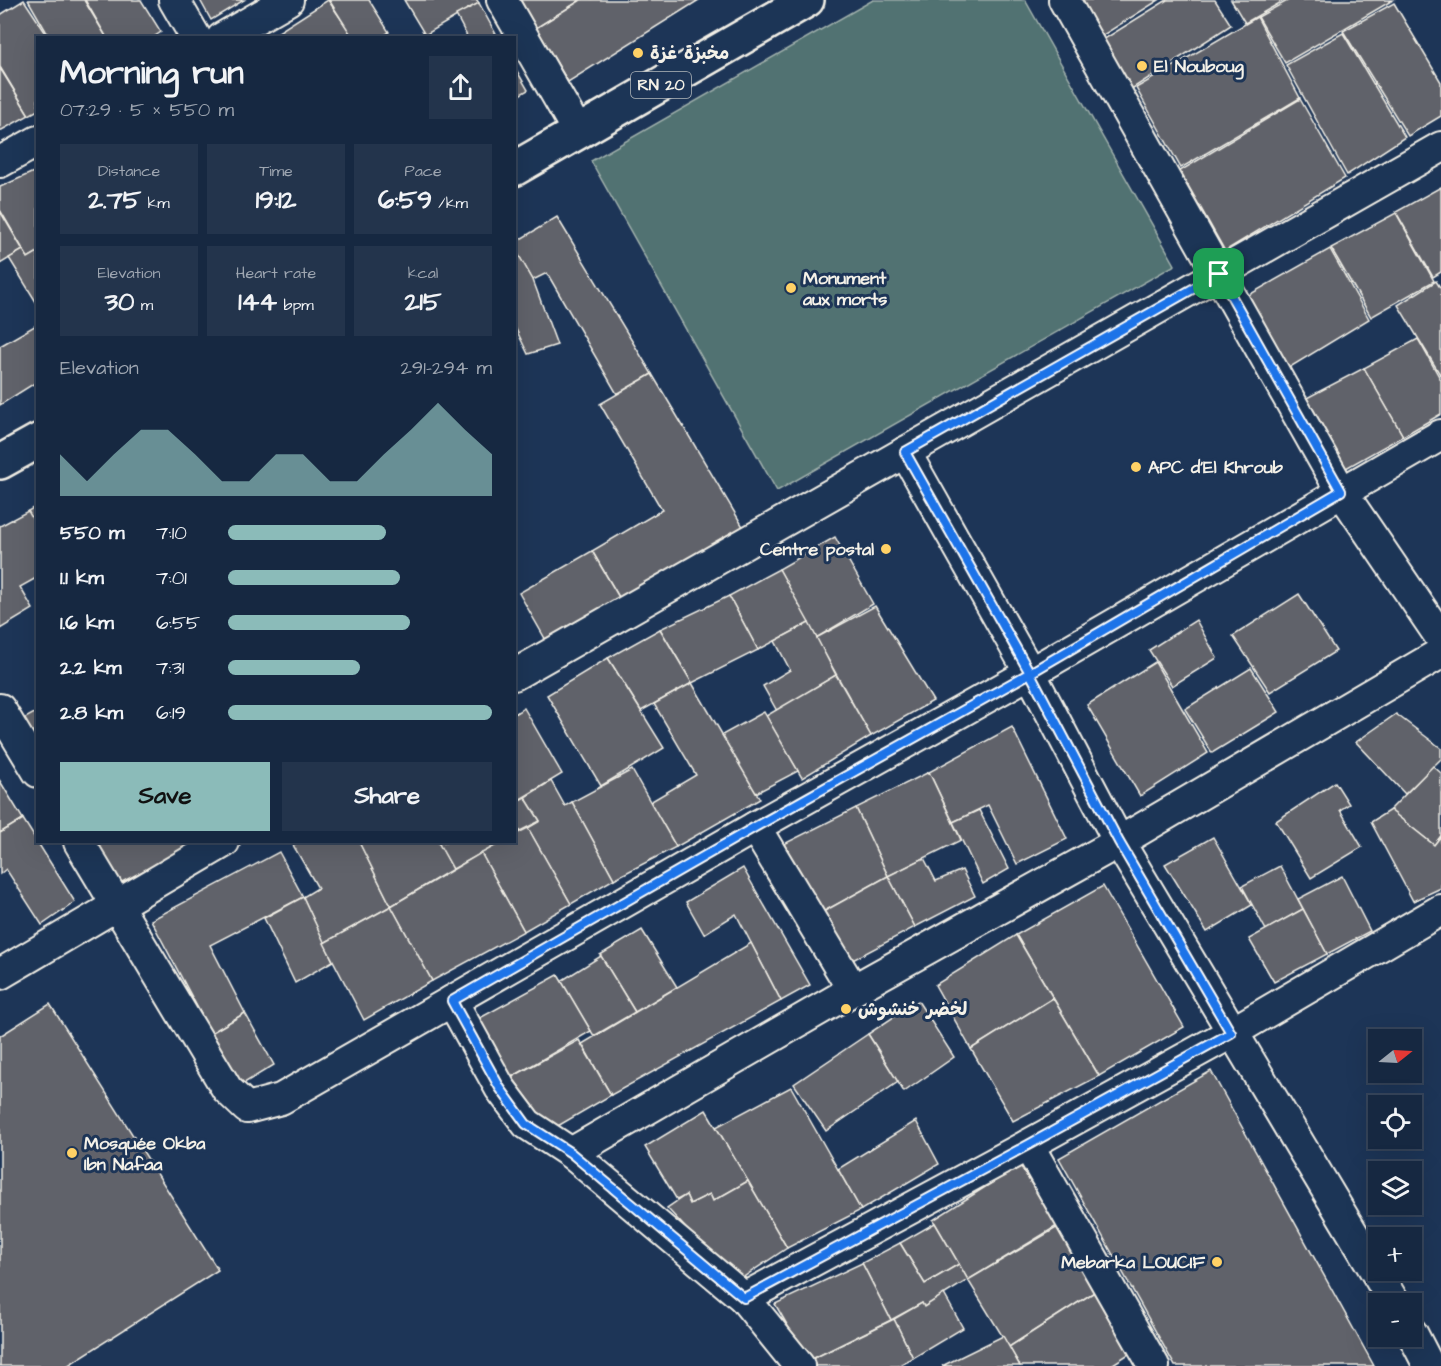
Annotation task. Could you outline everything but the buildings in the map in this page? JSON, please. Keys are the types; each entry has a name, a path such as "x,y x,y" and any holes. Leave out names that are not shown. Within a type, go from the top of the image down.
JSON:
{"main road":[{"name":"RN 20","path":"516,168 807,0"},
{"path":"0,462 36,442"}],"street":[{"path":"174,0 195,36"},
{"path":"225,36 288,0"},
{"path":"502,0 578,132"},
{"path":"1064,0 1341,491 1441,638"},
{"path":"0,162 36,142"},
{"path":"516,674 1441,147"},
{"path":"80,843 227,1089 247,1108 281,1099 755,827 1030,673 1441,435"},
{"path":"905,452 1030,673 1119,842 1388,1293"},
{"path":"571,1153 853,990 1119,842 1441,653"},
{"path":"0,709 36,769"},
{"path":"755,827 853,990"},
{"path":"0,974 116,903 222,843"},
{"path":"744,1298 1231,1033 1441,910"},
{"path":"452,1001 500,1088 526,1124 571,1153 744,1298 799,1366"},
{"path":"1028,1145 1154,1366"},
{"path":"1419,1347 1429,1366"}],"green space":[{"path":"873,0 1025,0 1175,265 777,491 591,161"}],"place":[{"name":"مخبزة غزة","path":"638,53"},
{"name":"El Nouboug","path":"1142,66"},
{"name":"Monument aux morts","path":"791,288"},
{"name":"APC d'El Khroub","path":"1136,467"},
{"name":"Centre postal","path":"886,549"},
{"name":"لخضر خنشوش","path":"846,1009"},
{"name":"Mosquée Okba Ibn Nafaa","path":"72,1153"},
{"name":"Mebarka LOUCIF","path":"1217,1262"}],"route":[{"path":"1219,274 905,452 1030,673 1119,842 1231,1033 744,1298 571,1153 526,1124 500,1088 452,1001 1030,673 1341,491 1219,274"}]}
